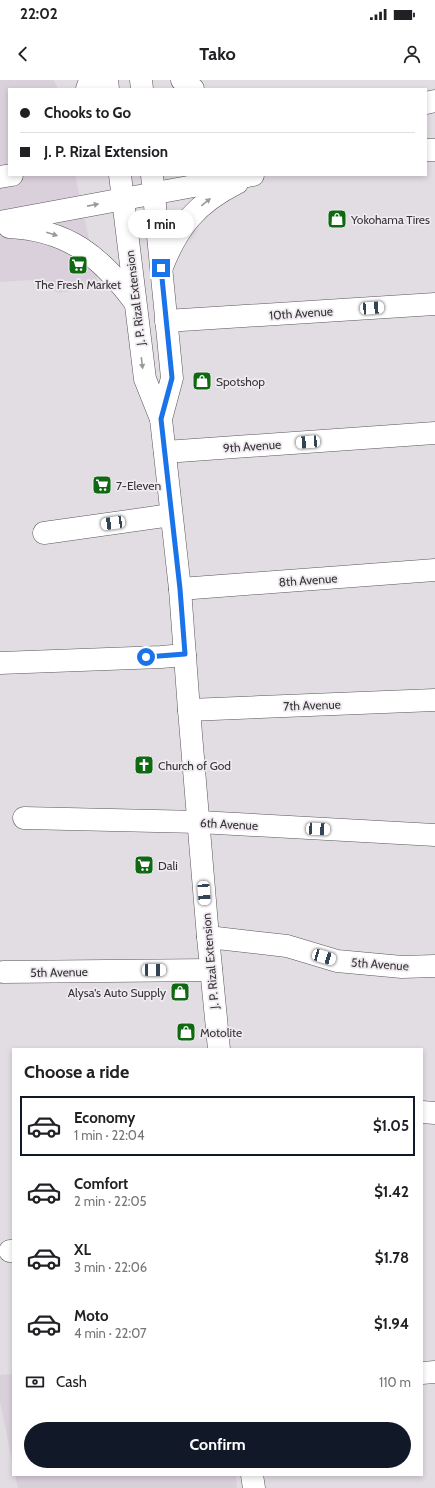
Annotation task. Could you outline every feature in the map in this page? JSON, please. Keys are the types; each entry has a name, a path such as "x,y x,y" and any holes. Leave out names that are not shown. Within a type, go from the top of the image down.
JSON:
{"street":[{"path":"182,80 192,88"},
{"name":"J. P. Rizal Extension","path":"120,176 134,301 145,379 161,419 165,452 180,589 208,937 219,1048"},
{"path":"0,222 123,199 153,184 242,176"},
{"path":"161,268 176,236 194,212 220,192 251,176"},
{"name":"J. P. Rizal Extension","path":"153,184 172,378 161,419"},
{"path":"0,226 45,232 56,235 74,244 94,257 112,273 134,301"},
{"name":"10th Avenue","path":"166,321 435,304"},
{"name":"9th Avenue","path":"165,452 435,433"},
{"path":"44,533 171,515"},
{"name":"8th Avenue","path":"180,589 435,570"},
{"path":"0,663 161,657 185,654"},
{"name":"7th Avenue","path":"189,710 435,700"},
{"name":"6th Avenue","path":"24,818 199,822 435,835"},
{"name":"5th Avenue","path":"208,937 287,946 337,961 402,967 435,966"},
{"name":"5th Avenue","path":"3,972 211,970"},
{"path":"423,1112 435,1112"},
{"path":"423,1373 435,1372"},
{"path":"252,1476 254,1488"}],"shaded area":[{"path":"0,80 54,80 58,88 8,88 8,176 75,176 99,286 59,293 30,280 0,282"},
{"path":"12,1374 12,1460 0,1402 0,1375"},
{"path":"15,1476 236,1476 237,1488 18,1488"}],"place":[{"name":"Yokohama Tires","path":"337,219"},
{"name":"The Fresh Market","path":"78,265"},
{"name":"Spotshop","path":"202,381"},
{"name":"7-Eleven","path":"102,485"},
{"name":"Church of God","path":"144,765"},
{"name":"Dali","path":"144,865"},
{"name":"Alysa's Auto Supply","path":"180,992"},
{"name":"Motolite","path":"186,1032"}],"route":[{"path":"146,657 185,654 180,589 161,419 172,378 161,268"}]}
